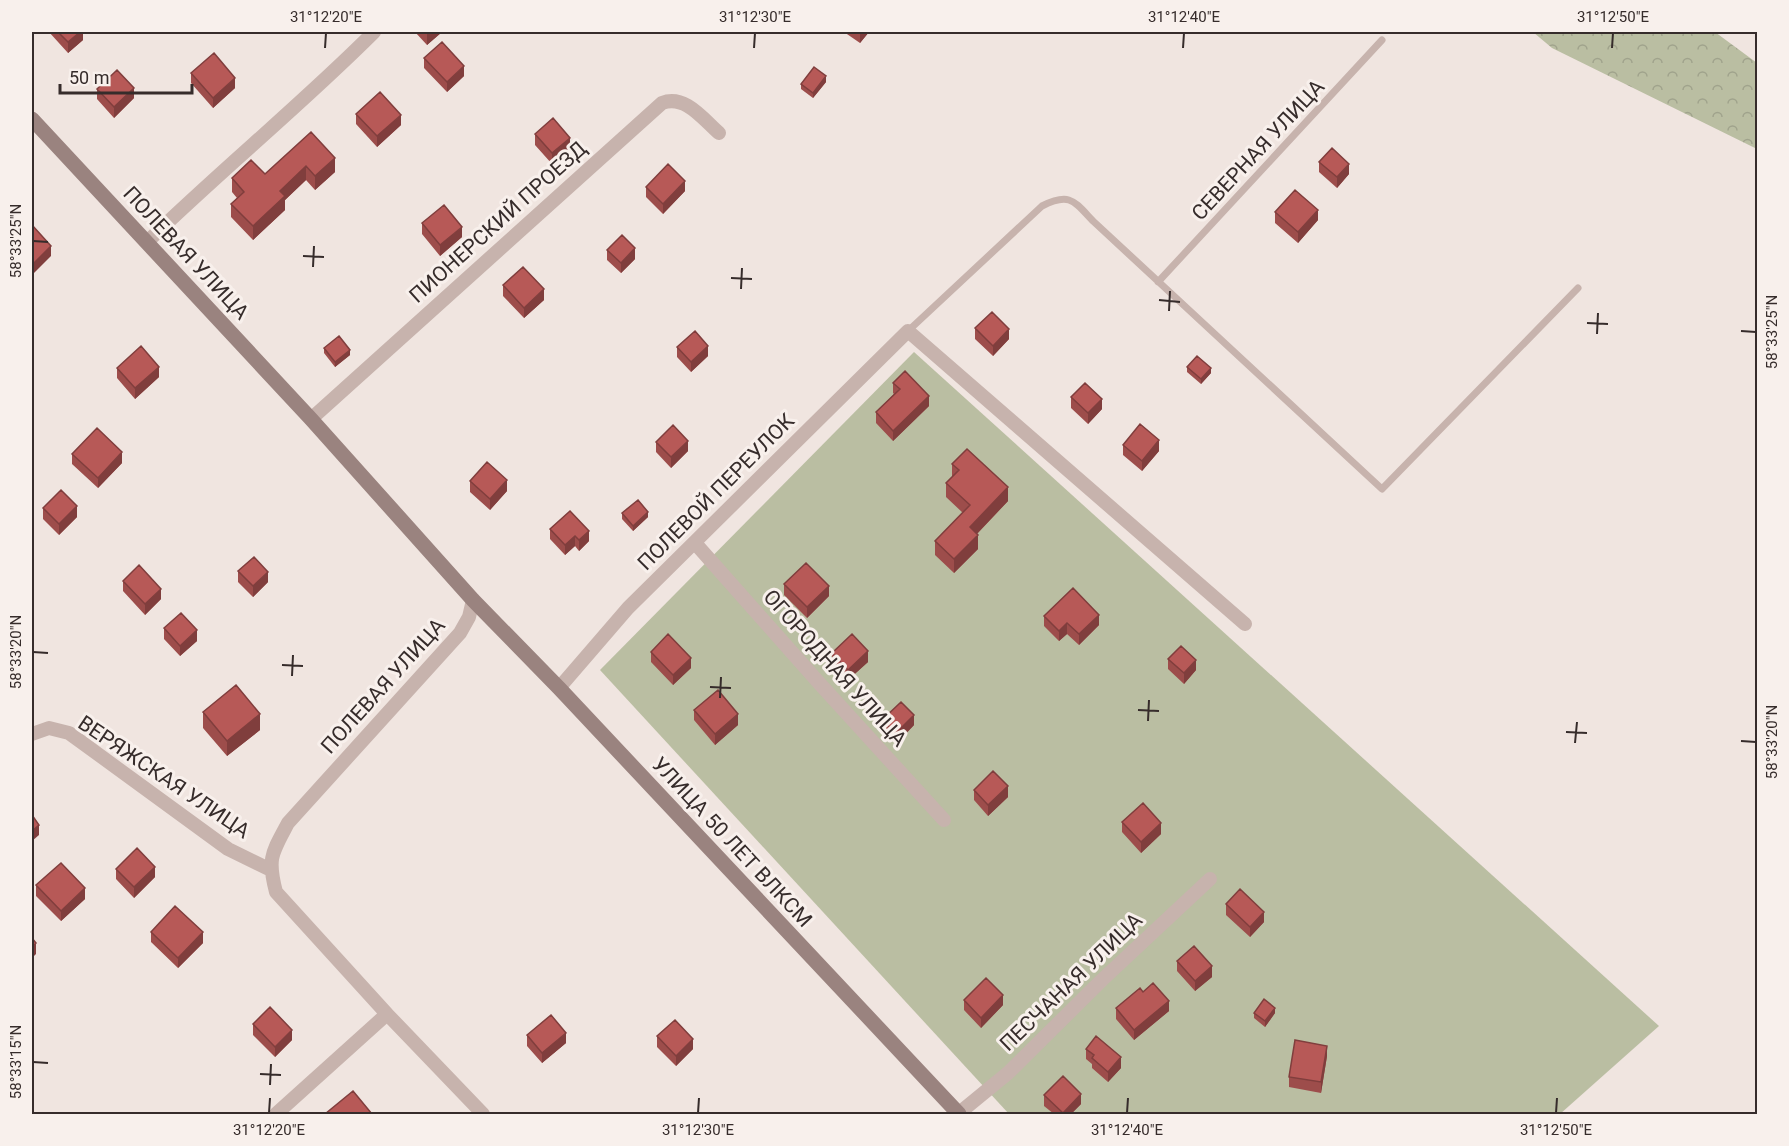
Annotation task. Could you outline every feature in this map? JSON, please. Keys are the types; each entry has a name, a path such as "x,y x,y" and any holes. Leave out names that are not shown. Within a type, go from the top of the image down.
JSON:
{"street":[{"path":"147,242 186,203 342,64 374,32"},
{"name":"ПИОНЕРСКИЙ ПРОЕЗД","path":"311,419 662,103 670,100 680,101 719,133"},
{"name":"ПОЛЕВАЯ УЛИЦА","path":"32,119 311,419 473,600 469,617 460,633 288,823 273,851 271,870"},
{"path":"908,331 1245,624"},
{"name":"ПОЛЕВОЙ ПЕРЕУЛОК","path":"558,688 628,608 908,331"},
{"name":"ОГОРОДНАЯ УЛИЦА","path":"695,543 944,820"},
{"name":"УЛИЦА 50 ЛЕТ ВЛКСМ","path":"473,600 959,1114"},
{"name":"ВЕРЯЖСКАЯ УЛИЦА","path":"32,734 49,728 69,733 228,849 271,870"},
{"path":"271,870 276,892 387,1014 483,1114"},
{"name":"ПЕСЧАНАЯ УЛИЦА","path":"959,1114 1008,1073 1102,980 1210,879"},
{"path":"276,1114 387,1014"}],"lane":[{"name":"СЕВЕРНАЯ УЛИЦА","path":"1158,282 1382,40"},
{"path":"908,331 1042,206 1056,199 1074,201 1382,489 1578,288"}],"green space":[{"path":"1533,32 1715,32 1757,63 1757,149 1552,48"},
{"path":"914,352 1659,1026 1560,1114 1009,1114 600,670"}],"building":[{"path":"58,32 80,32 68,42"},
{"path":"442,42 464,66 447,82 424,58"},
{"path":"214,53 235,78 213,98 191,73"},
{"path":"814,67 826,76 813,93 801,84"},
{"path":"117,70 134,88 114,107 97,89"},
{"path":"380,92 401,115 377,136 356,114"},
{"path":"553,118 570,138 552,153 535,134"},
{"path":"311,132 335,158 315,176 306,166 280,191 285,196 253,226 231,204 244,192 232,178 251,160 265,174"},
{"path":"1332,148 1349,164 1337,177 1319,162"},
{"path":"668,164 685,181 663,204 646,187"},
{"path":"1295,190 1318,210 1298,232 1275,212"},
{"path":"444,205 462,227 440,245 422,223"},
{"path":"32,225 51,246 32,265"},
{"path":"622,235 635,248 621,263 607,250"},
{"path":"523,267 544,289 524,308 503,285"},
{"path":"992,312 1009,329 993,346 975,328"},
{"path":"695,331 708,346 691,362 677,347"},
{"path":"339,336 350,350 335,362 324,348"},
{"path":"141,346 159,367 135,388 117,368"},
{"path":"1197,356 1211,368 1201,379 1187,367"},
{"path":"905,371 929,396 893,431 876,412 900,389 893,383"},
{"path":"1085,383 1102,399 1088,413 1071,397"},
{"path":"1140,424 1159,440 1142,461 1123,445"},
{"path":"673,425 688,441 671,457 656,442"},
{"path":"97,428 122,452 98,478 72,454"},
{"path":"967,449 1008,487 970,527 978,535 954,559 935,541 970,505 946,483 959,470 952,464"},
{"path":"487,462 507,480 490,499 470,481"},
{"path":"61,490 77,506 59,524 43,508"},
{"path":"638,500 648,512 633,526 622,513"},
{"path":"570,511 589,531 579,540 575,536 565,545 550,529"},
{"path":"254,557 268,572 253,586 238,571"},
{"path":"806,563 829,586 807,607 784,584"},
{"path":"139,565 161,589 145,604 123,581"},
{"path":"1073,588 1099,615 1079,634 1067,623 1059,631 1044,616"},
{"path":"181,613 197,630 180,646 164,628"},
{"path":"668,634 691,658 673,675 651,652"},
{"path":"852,634 868,651 848,670 832,653"},
{"path":"1181,646 1196,660 1184,673 1168,659"},
{"path":"236,685 260,714 227,741 203,712"},
{"path":"718,690 738,714 715,734 694,710"},
{"path":"901,702 914,715 896,733 882,720"},
{"path":"993,771 1008,786 988,805 974,790"},
{"path":"1143,803 1161,823 1141,842 1122,822"},
{"path":"32,815 39,825 32,831"},
{"path":"137,848 155,867 134,887 116,869"},
{"path":"61,863 85,888 61,911 36,885"},
{"path":"1240,889 1264,912 1250,927 1226,904"},
{"path":"175,906 203,932 178,958 151,932"},
{"path":"1194,946 1212,966 1195,981 1177,961"},
{"path":"986,978 1003,995 981,1018 964,1000"},
{"path":"1153,983 1169,1001 1134,1030 1116,1008 1140,988 1143,992"},
{"path":"1264,999 1275,1008 1265,1021 1254,1013"},
{"path":"270,1007 292,1030 275,1047 253,1024"},
{"path":"551,1015 566,1033 542,1053 527,1035"},
{"path":"675,1020 693,1039 676,1056 657,1036"},
{"path":"1096,1036 1121,1057 1108,1072 1092,1058 1094,1055 1086,1049"},
{"path":"1295,1040 1327,1046 1321,1082 1289,1077"},
{"path":"1063,1076 1081,1094 1063,1113 1044,1095"},
{"path":"353,1091 372,1114 325,1114"}]}
